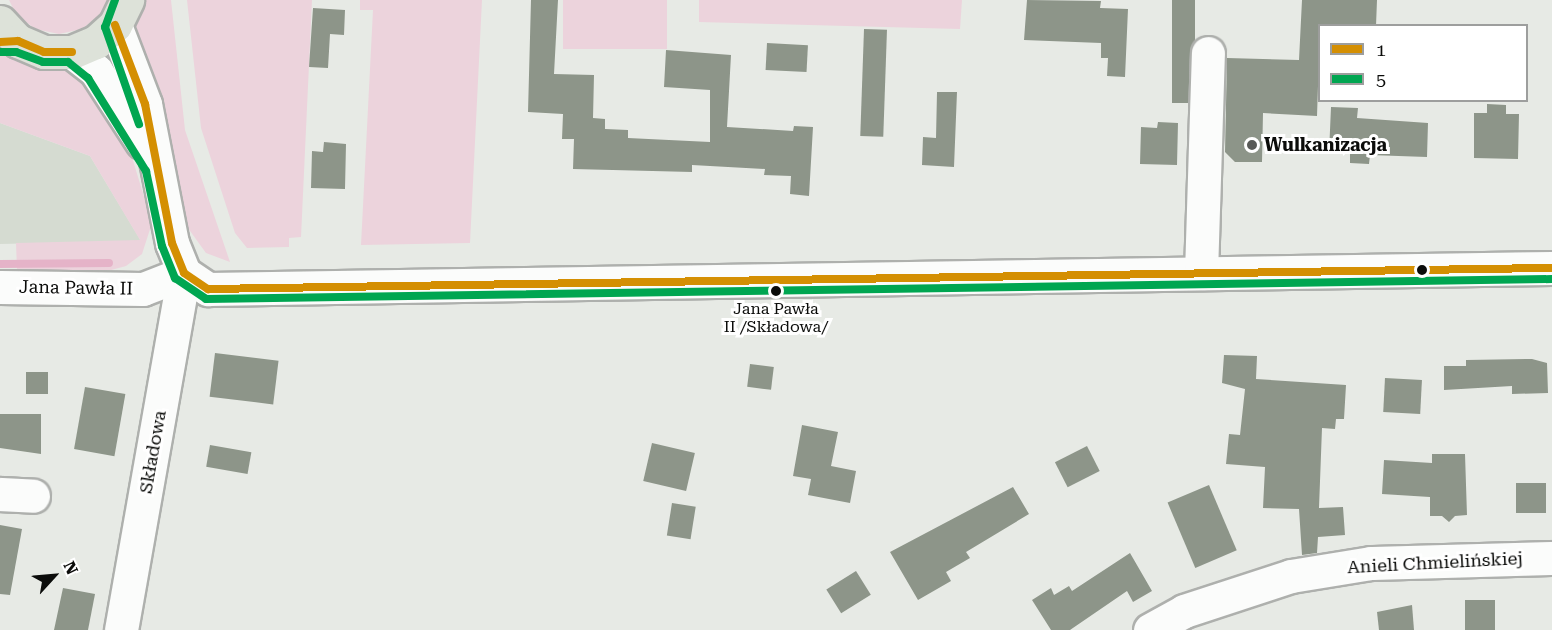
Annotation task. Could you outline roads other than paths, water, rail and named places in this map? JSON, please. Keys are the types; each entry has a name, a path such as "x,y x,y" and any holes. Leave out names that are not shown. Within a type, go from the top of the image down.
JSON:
{"main road":[{"path":"6,35 44,52 72,52 96,42 121,13"}],"street":[{"path":"121,13 145,104 172,243 184,273 208,289 224,291 426,282 1552,268"},
{"path":"72,52 96,71 156,167"},
{"path":"1201,273 1208,53"},
{"name":"Jana Pawła II","path":"0,287 143,289 184,273"},
{"name":"Składowa","path":"121,630 184,273"},
{"path":"0,494 33,496"},
{"name":"Anieli Chmielińskiej","path":"1150,630 1184,611 1291,576 1371,562 1552,558"}],"waterway":[{"path":"0,264 109,263"}],"place":[{"name":"Wulkanizacja","path":"1252,145"},
{"name":"Jana Pawła II /Składowa/","path":"776,291"}]}
